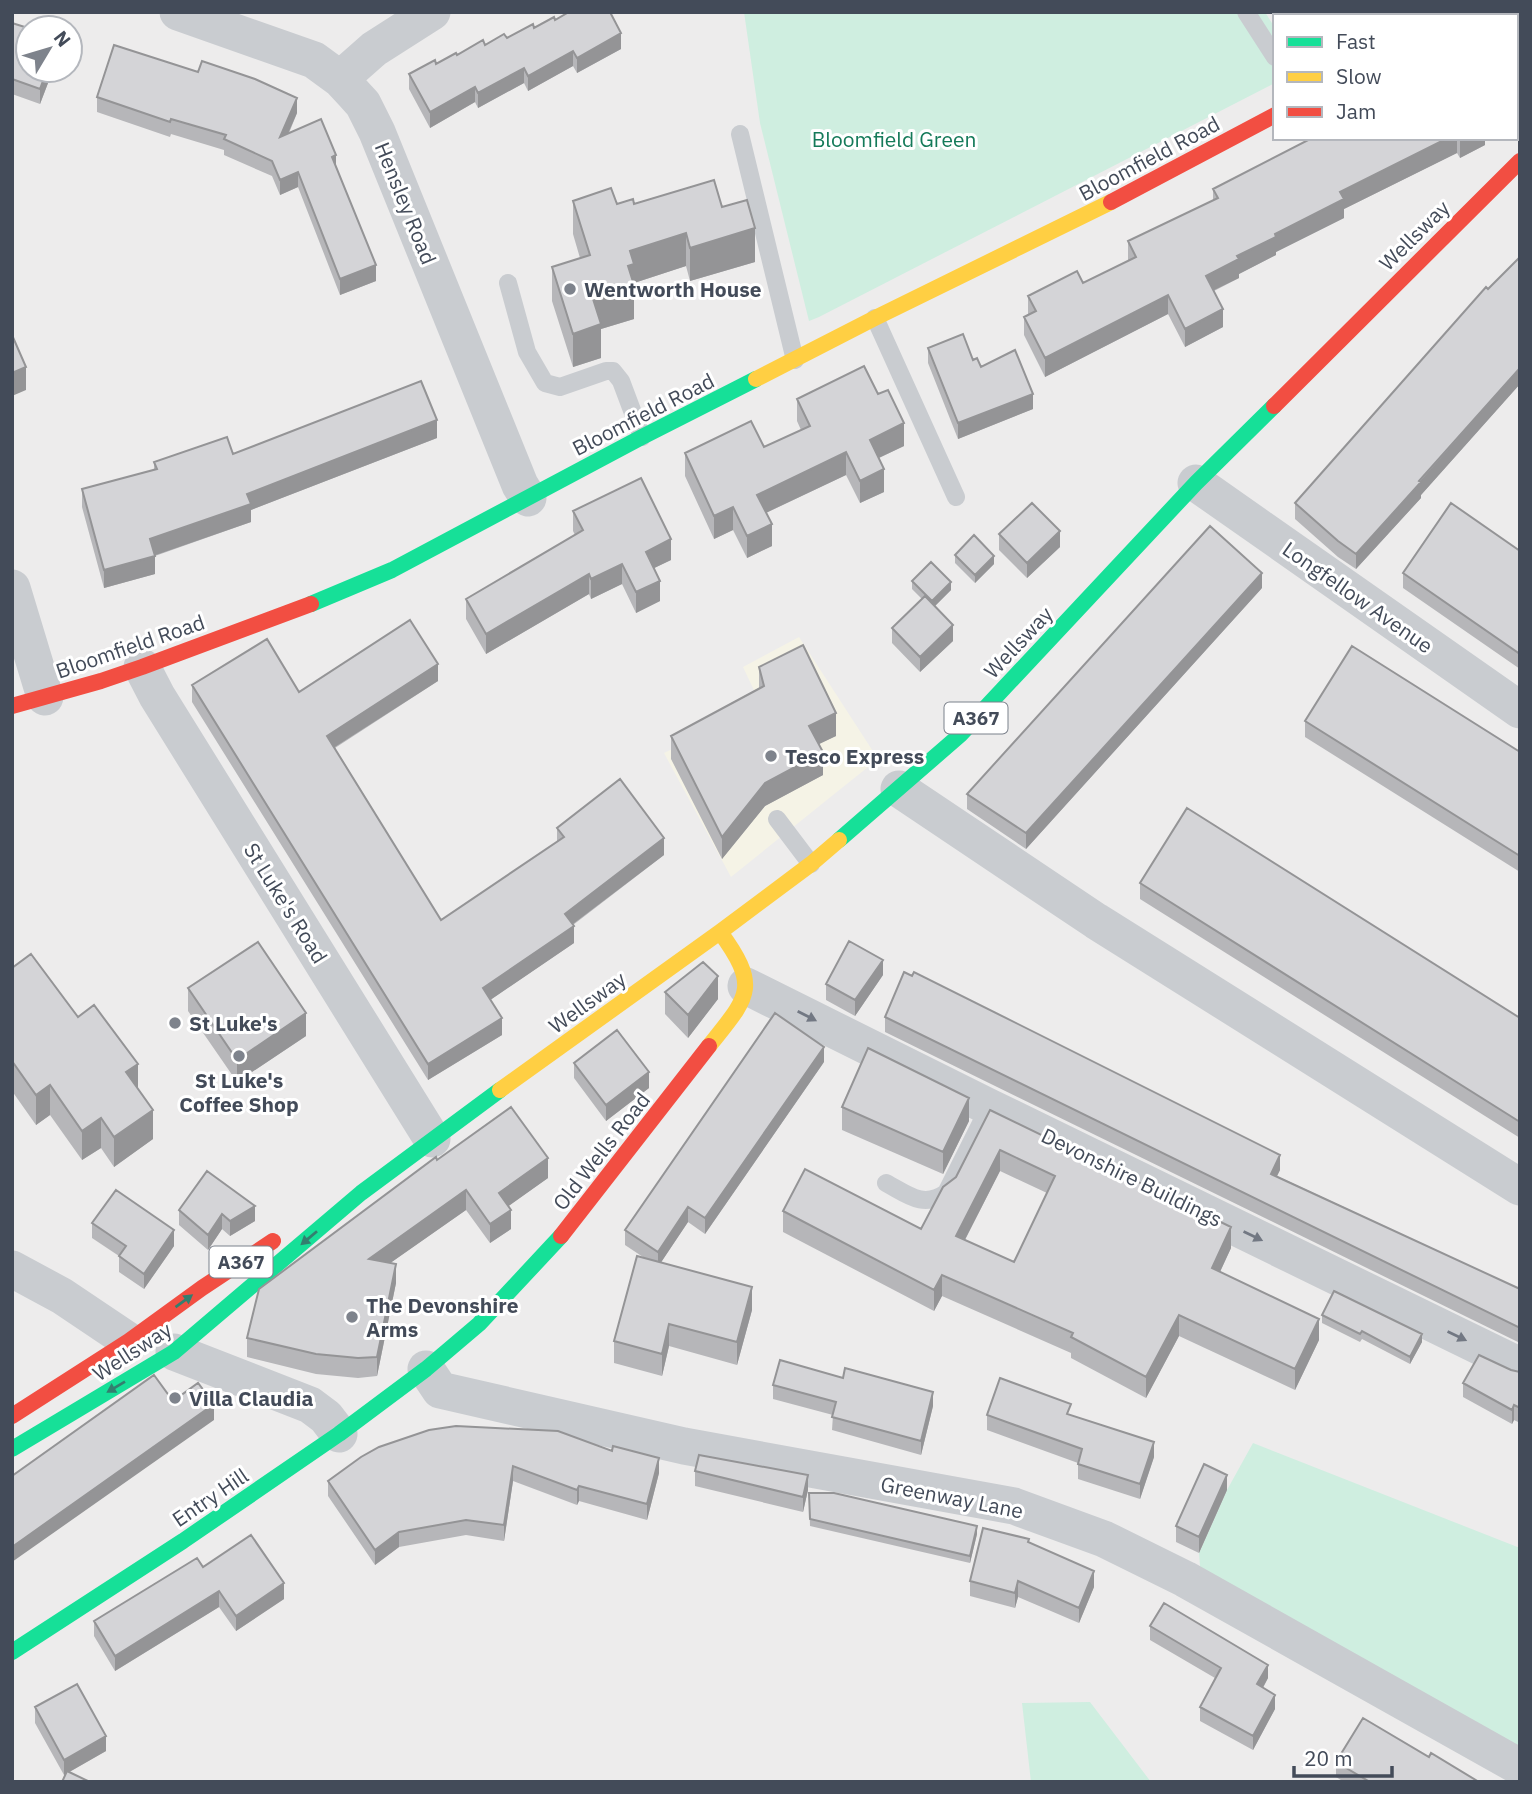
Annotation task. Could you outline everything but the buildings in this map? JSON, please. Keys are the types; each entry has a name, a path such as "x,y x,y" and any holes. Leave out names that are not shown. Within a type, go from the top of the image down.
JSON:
{"street":[{"name":"Hensley Road","path":"178,12 314,60 340,79 363,104 377,132 520,485 528,498"},
{"path":"340,79 374,48 432,12"},
{"name":"Bloomfield Road","path":"29,701 142,667 286,614 392,570 642,437 875,318 1140,188 1273,116"},
{"name":"Wellsway","path":"12,1449 174,1352 360,1193 720,932 811,863 899,789 960,735 1196,483 1514,176"},
{"name":"Longfellow Avenue","path":"1196,483 1520,710"},
{"path":"12,588 29,701"},
{"name":"St Luke's Road","path":"142,667 432,1139"},
{"path":"899,789 1096,921 1520,1187"},
{"path":"720,932 735,953 746,986"},
{"name":"Devonshire Buildings","path":"746,986 1520,1366"},
{"name":"Old Wells Road","path":"426,1369 479,1324 561,1236 735,1013 746,986"},
{"name":"Wellsway","path":"12,1416 297,1226 360,1193"},
{"path":"12,1269 62,1296 128,1341 174,1352 310,1405 326,1417 339,1434"},
{"name":"Entry Hill","path":"12,1653 339,1434 426,1369"},
{"name":"Greenway Lane","path":"426,1369 440,1390 670,1443 1014,1506 1104,1539 1185,1579 1520,1767"}],"lane":[{"path":"1246,12 1273,54"},
{"path":"740,134 795,360"},
{"path":"508,283 527,352 545,383 560,387 613,371 621,381 642,437"},
{"path":"875,318 957,497"},
{"path":"777,819 811,863"},
{"path":"886,1183 917,1199 928,1201 946,1193 989,1107"}],"shaded area":[{"name":"Tesco Express","path":"799,637 878,759 731,877 664,753 761,705 743,667"}],"green space":[{"name":"Bloomfield Green","path":"744,12 1265,12 1273,25 1273,84 809,321 760,123"},
{"path":"1253,1443 1520,1548 1520,1757 1201,1579 1199,1553 1227,1490"},
{"path":"1090,1702 1151,1782 1031,1782 1022,1703"}],"traffic: fast":[{"path":"311,604 392,570 756,379"},
{"path":"839,840 960,735 1196,483 1274,406"},
{"path":"12,1449 174,1352 361,1193 500,1090"},
{"path":"12,1652 183,1541 339,1434 426,1369 479,1324 561,1236"}],"traffic: slow":[{"path":"756,379 1111,202"},
{"path":"500,1090 720,932 839,840"},
{"path":"709,1046 733,1015 744,992 745,980 741,967 720,932"}],"traffic: jam":[{"path":"1111,202 1273,116"},
{"path":"1274,406 1520,161"},
{"path":"12,706 101,681 311,604"},
{"path":"561,1236 709,1046"},
{"path":"12,1416 129,1341 273,1241"}],"place":[{"name":"Wentworth House","path":"570,289"},
{"name":"Tesco Express","path":"771,756"},
{"name":"St Luke's","path":"175,1023"},
{"name":"St Luke's Coffee Shop","path":"239,1056"},
{"name":"The Devonshire Arms","path":"352,1317"},
{"name":"Villa Claudia","path":"175,1398"}]}
